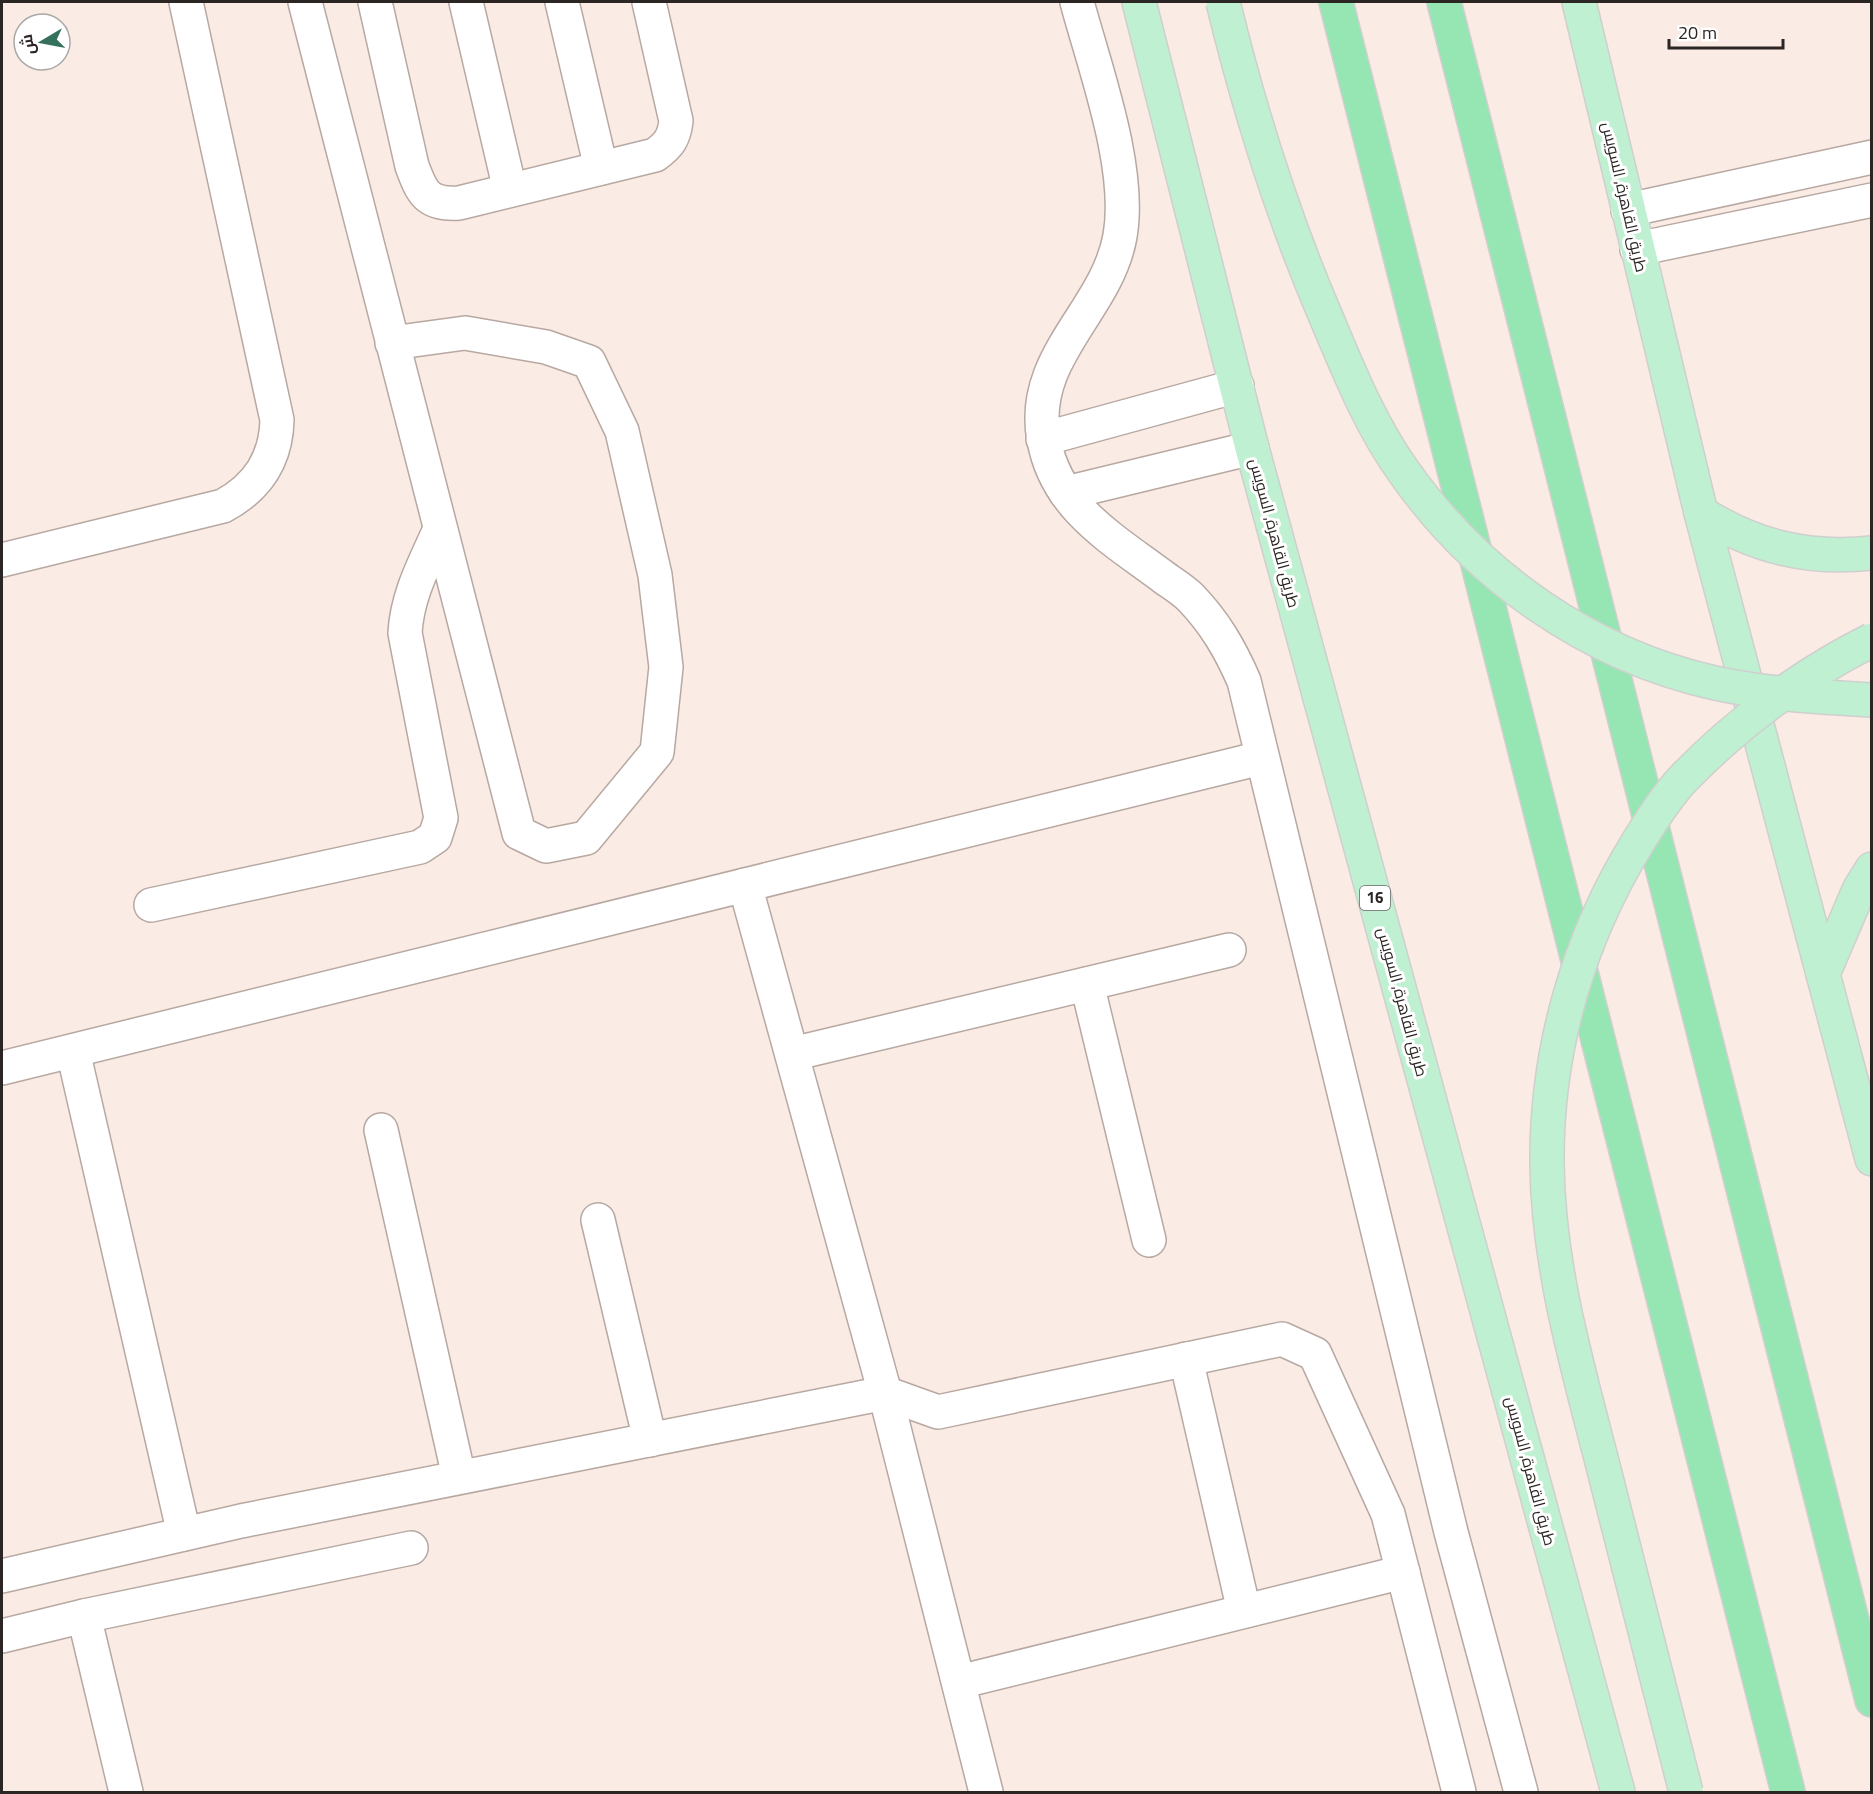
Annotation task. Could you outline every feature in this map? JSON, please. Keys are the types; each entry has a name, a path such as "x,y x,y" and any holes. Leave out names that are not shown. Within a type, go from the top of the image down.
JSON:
{"highway":[{"path":"1336,2 1788,1792"},
{"path":"1444,2 1872,1700"}],"main road":[{"name":"طريق القاهرة, السويس","path":"1139,2 1252,448 1618,1792"},
{"path":"1223,2 1264,151 1288,223 1345,362 1378,429 1403,471 1458,537 1501,577 1539,606 1580,632 1668,670 1714,683 1770,693 1872,700"},
{"name":"طريق القاهرة, السويس","path":"1579,2 1701,513 1870,1148"},
{"path":"1701,513 1726,529 1781,550 1844,556 1872,553"},
{"path":"1686,1792 1567,1324 1550,1216 1547,1164 1554,1060 1568,1000 1600,912 1624,866 1663,805 1682,780 1767,706 1813,674 1872,640"},
{"path":"1823,974 1859,891 1872,869"}],"lane":[{"path":"2,560 223,506 251,488 271,458 276,439 277,420 186,2"},
{"path":"305,2 519,833 546,846 586,838 657,752 666,667 655,575 622,431 589,362 546,347 465,333 393,343"},
{"path":"375,2 412,166 421,189 432,201 446,204 459,203 655,155 667,147 675,135 673,100 649,2"},
{"path":"466,2 510,190"},
{"path":"562,2 601,168"},
{"path":"1077,2 1117,153 1123,210 1120,238 1111,265 1054,362 1043,399 1043,439 1055,476 1076,509 1189,596 1212,621 1230,650 1244,681 1451,1532 1521,1792"},
{"path":"1628,210 1872,157"},
{"path":"1637,249 1872,200"},
{"path":"1043,439 1237,386"},
{"path":"1066,493 1252,448"},
{"path":"151,905 420,847 435,837 441,818 405,633 406,610 412,591 440,529"},
{"path":"2,1068 1261,758"},
{"path":"745,885 885,1393 986,1792"},
{"path":"792,1053 1229,950"},
{"path":"1087,984 1149,1240"},
{"path":"73,1050 184,1534"},
{"path":"381,1130 459,1477"},
{"path":"598,1220 650,1440"},
{"path":"2,1576 184,1534 459,1477 885,1393 938,1412 1282,1339 1316,1354 1388,1514 1459,1792"},
{"path":"1186,1359 1244,1611"},
{"path":"2,1636 84,1616 411,1548"},
{"path":"958,1682 1403,1572"},
{"path":"84,1616 126,1792"}]}
